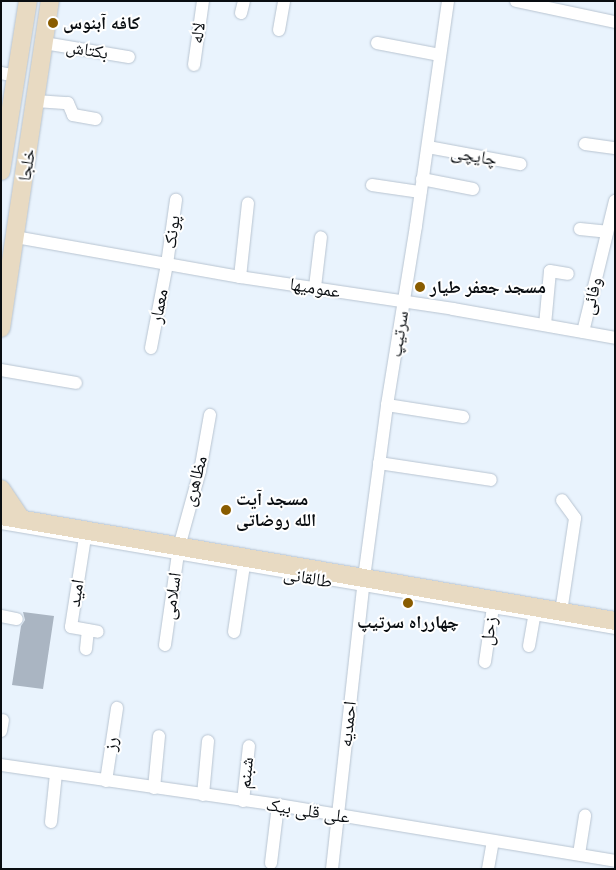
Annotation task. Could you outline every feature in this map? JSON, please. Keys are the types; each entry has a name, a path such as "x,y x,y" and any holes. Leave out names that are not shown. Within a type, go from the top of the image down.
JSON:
{"main road":[{"name":"خلجا","path":"2,163 9,75 28,1"},
{"name":"خلجا","path":"1,328 50,1"},
{"path":"1,489 22,520"},
{"name":"طالقانی","path":"1,516 85,536 178,552 535,612 561,612 615,621"}],"street":[{"name":"لاله","path":"194,66 203,1"},
{"path":"279,30 284,1"},
{"name":"سرتیپ","path":"363,583 387,405 428,147 448,1"},
{"path":"525,2 578,7 615,22"},
{"name":"بکتاش","path":"44,43 129,57"},
{"path":"376,43 440,55"},
{"path":"36,101 68,103 73,115 96,119"},
{"path":"585,144 615,148"},
{"name":"چایچی","path":"428,147 520,164"},
{"path":"372,185 473,189"},
{"name":"پونک","path":"168,264 176,200"},
{"name":"وفائی","path":"584,332 615,201"},
{"path":"240,277 248,203"},
{"path":"580,229 607,232"},
{"name":"عمومیها","path":"15,237 240,277 314,287 615,338"},
{"path":"314,287 321,237"},
{"name":"معمار","path":"151,348 168,264"},
{"path":"545,326 550,271 568,274"},
{"path":"1,370 76,383"},
{"path":"387,405 463,417"},
{"name":"مظاهری","path":"178,552 186,515 200,472 210,415"},
{"path":"379,463 491,480"},
{"path":"561,612 575,518 562,500"},
{"name":"امید","path":"85,536 71,627 93,631 86,648"},
{"name":"اسلامی","path":"164,645 178,552"},
{"path":"234,632 244,562"},
{"name":"احمدیه","path":"332,869 363,583"},
{"name":"زحل","path":"485,662 493,605"},
{"path":"529,646 535,612"},
{"path":"1,616 17,619"},
{"name":"رز","path":"106,781 116,708"},
{"path":"154,788 159,736"},
{"path":"203,795 208,742"},
{"name":"شبنم","path":"243,801 249,746"},
{"name":"علی قلی بیک","path":"1,765 278,805 579,854 607,863"},
{"path":"51,822 56,774"},
{"path":"271,863 278,805"},
{"path":"579,854 585,815"},
{"path":"488,869 493,841"}],"lane":[{"name":"طالقانی","path":"1,526 85,536"},
{"name":"طالقانی","path":"535,612 615,631"}],"building":[{"path":"23,612 54,616 43,689 12,685 21,626 25,620"}],"place":[{"name":"کافه آبنوس","path":"53,23"},
{"name":"مسجد جعفر طیار","path":"420,287"},
{"name":"مسجد آیت الله روضاتی","path":"226,510"},
{"name":"چهارراه سرتیپ","path":"408,603"}]}
